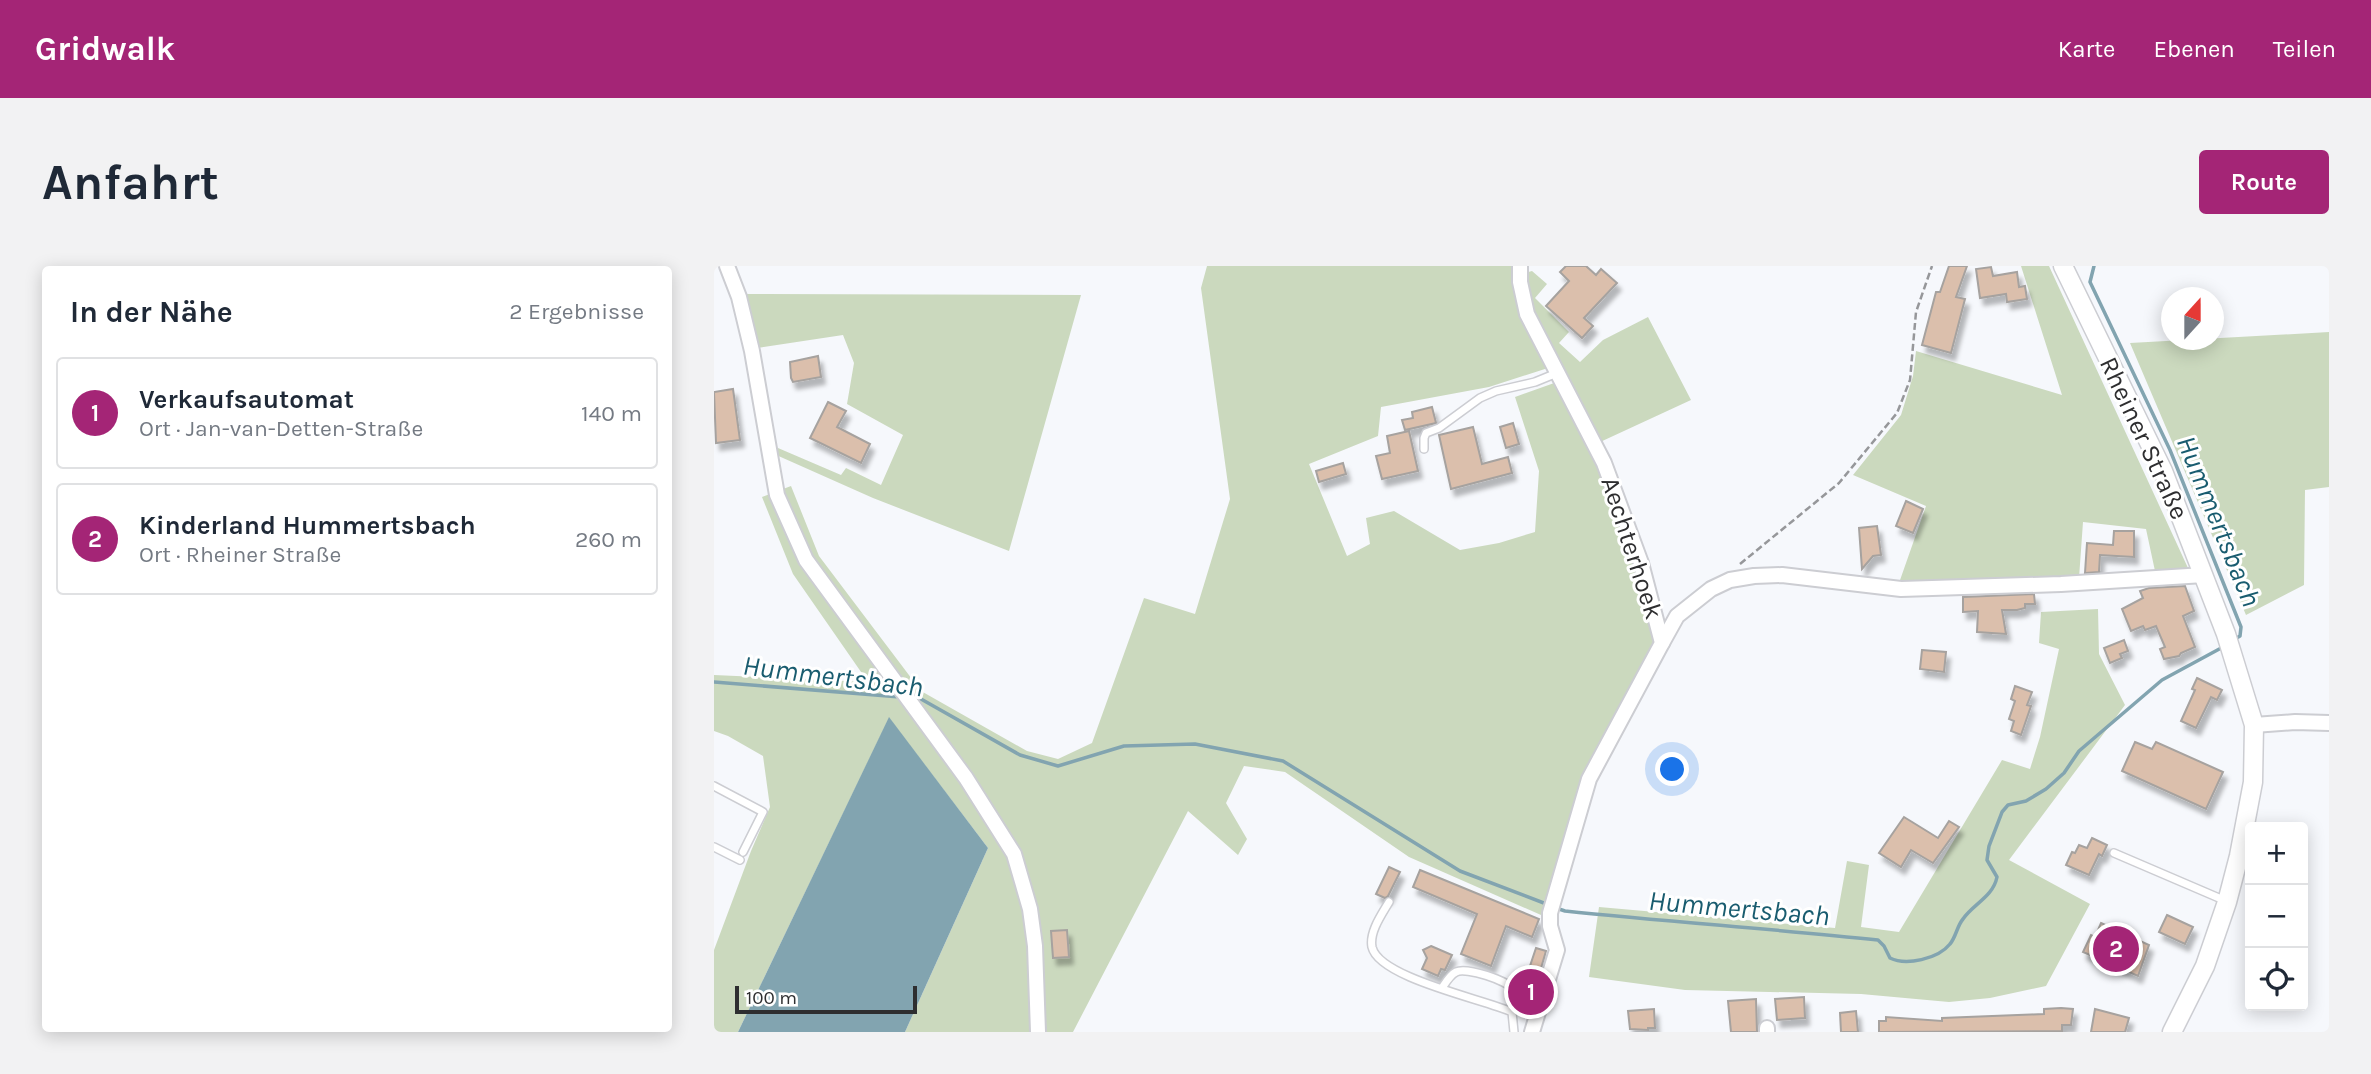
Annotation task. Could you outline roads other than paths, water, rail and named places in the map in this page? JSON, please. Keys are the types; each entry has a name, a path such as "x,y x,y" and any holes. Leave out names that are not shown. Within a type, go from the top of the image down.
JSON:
{"street":[{"path":"727,266 739,297 752,351 777,495 806,560 966,778 1014,854 1030,909 1035,946 1038,1032"},
{"name":"Aechterhoek","path":"1520,266 1520,282 1527,314 1604,463 1641,563 1662,643 1589,779 1552,906 1550,926 1556,950 1530,1032"},
{"name":"Rheiner Straße","path":"2063,266 2163,471 2226,634 2254,725 2253,782 2227,902 2205,966 2172,1032"},
{"path":"1662,643 1677,616 1711,589 1730,580 1754,576 1782,575 1901,589 2061,584 2204,575"},
{"path":"2254,725 2329,723"}],"lane":[{"path":"1424,449 1423,438 1426,433 1480,398 1496,391 1535,382 1558,372"},
{"path":"714,786 763,812 742,856 714,847"},
{"path":"2114,853 2227,902"},
{"path":"1389,902 1371,942 1375,955 1384,964 1395,971 1512,1012"},
{"path":"1442,988 1458,971 1468,970 1507,983 1513,989 1514,1030 1530,1032"}],"water":[{"path":"889,717 988,848 905,1032 738,1032"}],"waterway":[{"name":"Hummertsbach","path":"2094,266 2090,282 2170,450 2241,627 2240,636 2235,639"},
{"name":"Hummertsbach","path":"1556,908 1604,915 1878,940 1890,958 1904,961 1922,960 1938,954 1950,944 1963,919 1995,884 1997,877 1987,860 1989,846 2002,812 2008,805 2026,801 2046,789 2064,773 2079,751 2162,680 2223,647"},
{"name":"Hummertsbach","path":"714,682 900,697"},
{"name":"Hummertsbach","path":"915,699 921,699 1020,755 1058,766 1124,746 1195,744 1283,761 1460,871 1549,905"}],"place":[{"name":"Kinderland Hummertsbach","path":"2116,949"},
{"name":"Verkaufsautomat","path":"1531,992"}]}
